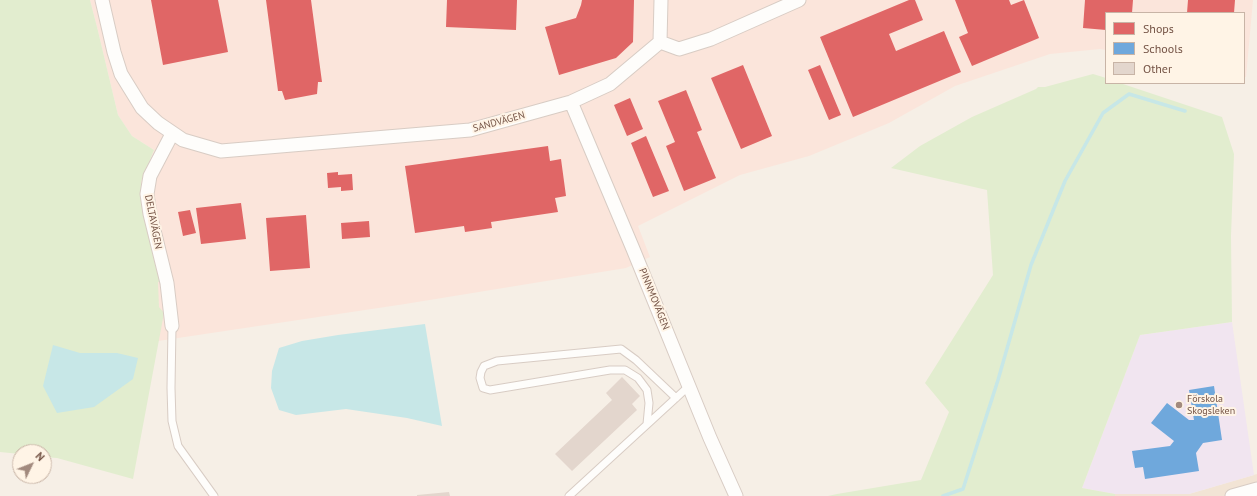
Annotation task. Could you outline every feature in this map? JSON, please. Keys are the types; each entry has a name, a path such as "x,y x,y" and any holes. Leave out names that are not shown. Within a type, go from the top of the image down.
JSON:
{"street":[{"path":"102,0 114,52 121,74 142,108 172,134"},
{"path":"661,0 660,42 679,49 711,39 799,0"},
{"name":"SANDVÄGEN","path":"172,134 183,140 221,151 470,130 570,102 610,84 660,42"},
{"name":"PINNMOVÄGEN","path":"570,102 736,496"},
{"name":"DELTAVÄGEN","path":"172,134 150,176 146,194 167,283 172,326"},
{"path":"1232,496 1257,489"}],"lane":[{"path":"172,326 172,421 178,446 214,496"},
{"path":"647,424 649,403 647,390 638,378 625,370 610,370 490,390 483,388 480,378 481,372 484,366 497,361 621,349 636,360 676,398"},
{"path":"569,496 689,386"}],"shaded area":[{"path":"90,0 1253,0 1246,77 1245,12 1105,12 1105,50 1100,49 1050,54 955,86 889,123 809,156 740,175 638,226 650,257 626,268 405,304 158,341 159,307 144,213 141,182 154,150 132,136 118,115"},
{"name":"Förskola Skogsleken","path":"1232,322 1254,475 1189,494 1115,494 1082,488 1140,335"},
{"path":"1257,474 1257,496 1115,496 1115,494 1189,494"}],"green space":[{"path":"0,0 90,0 118,115 132,136 154,150 141,182 144,212 161,282 158,282 159,307 164,313 133,479 52,458 52,444 12,444 12,453 0,452"},
{"path":"1093,74 1105,78 1105,84 1123,84 1222,117 1234,154 1231,236 1232,322 1140,335 1082,488 1115,494 1115,496 828,496 921,480 949,412 925,383 993,275 987,190 891,168 920,146 972,117 1038,87 1045,87"}],"water":[{"path":"425,324 442,426 407,418 346,409 296,415 279,410 271,388 272,371 279,348 302,341 338,335"},
{"path":"53,345 80,353 117,353 138,358 133,379 94,407 57,413 43,386"}],"building: Shops":[{"path":"151,0 218,0 228,52 163,65"},
{"path":"266,0 311,0 322,82 318,82 317,94 285,100 282,91 278,91"},
{"path":"447,0 517,0 516,30 446,27"},
{"path":"582,0 634,0 633,42 616,58 559,75 545,27 576,18"},
{"path":"909,0 915,0 923,20 889,34 896,51 944,31 961,72 853,117 820,37"},
{"path":"955,0 1009,0 1011,5 1024,0 1039,38 972,66 959,37 968,33"},
{"path":"1085,0 1133,0 1132,12 1105,12 1105,30 1083,28"},
{"path":"1188,0 1235,0 1234,12 1187,12"},
{"path":"743,65 772,136 741,149 711,78"},
{"path":"820,65 841,115 829,120 808,70"},
{"path":"686,90 702,130 697,132 716,178 684,191 666,146 675,142 658,101"},
{"path":"630,98 643,129 627,136 614,105"},
{"path":"646,136 669,191 653,197 631,143"},
{"path":"548,146 550,161 561,159 566,196 555,198 558,212 491,222 492,228 465,232 464,226 415,233 405,166"},
{"path":"338,172 338,175 352,174 353,190 341,191 341,187 328,188 327,173"},
{"path":"241,203 246,239 201,244 196,208"},
{"path":"190,210 196,233 183,236 178,212"},
{"path":"306,215 310,268 270,271 266,218"},
{"path":"369,221 370,237 342,239 341,223"}],"building: Schools":[{"path":"1214,386 1222,440 1203,443 1196,453 1199,471 1145,479 1143,467 1135,468 1132,451 1170,446 1174,441 1151,423 1167,403 1189,420 1194,420 1189,390"}],"building: Other":[{"path":"622,377 640,396 632,404 637,410 572,471 555,454 612,400 606,393"},
{"path":"449,492 450,496 417,496 417,495"}],"waterway":[{"path":"943,496 963,489 998,380 1031,265 1065,181 1103,113 1129,94 1185,111"}],"place":[{"name":"Förskola Skogsleken","path":"1179,405"}]}
